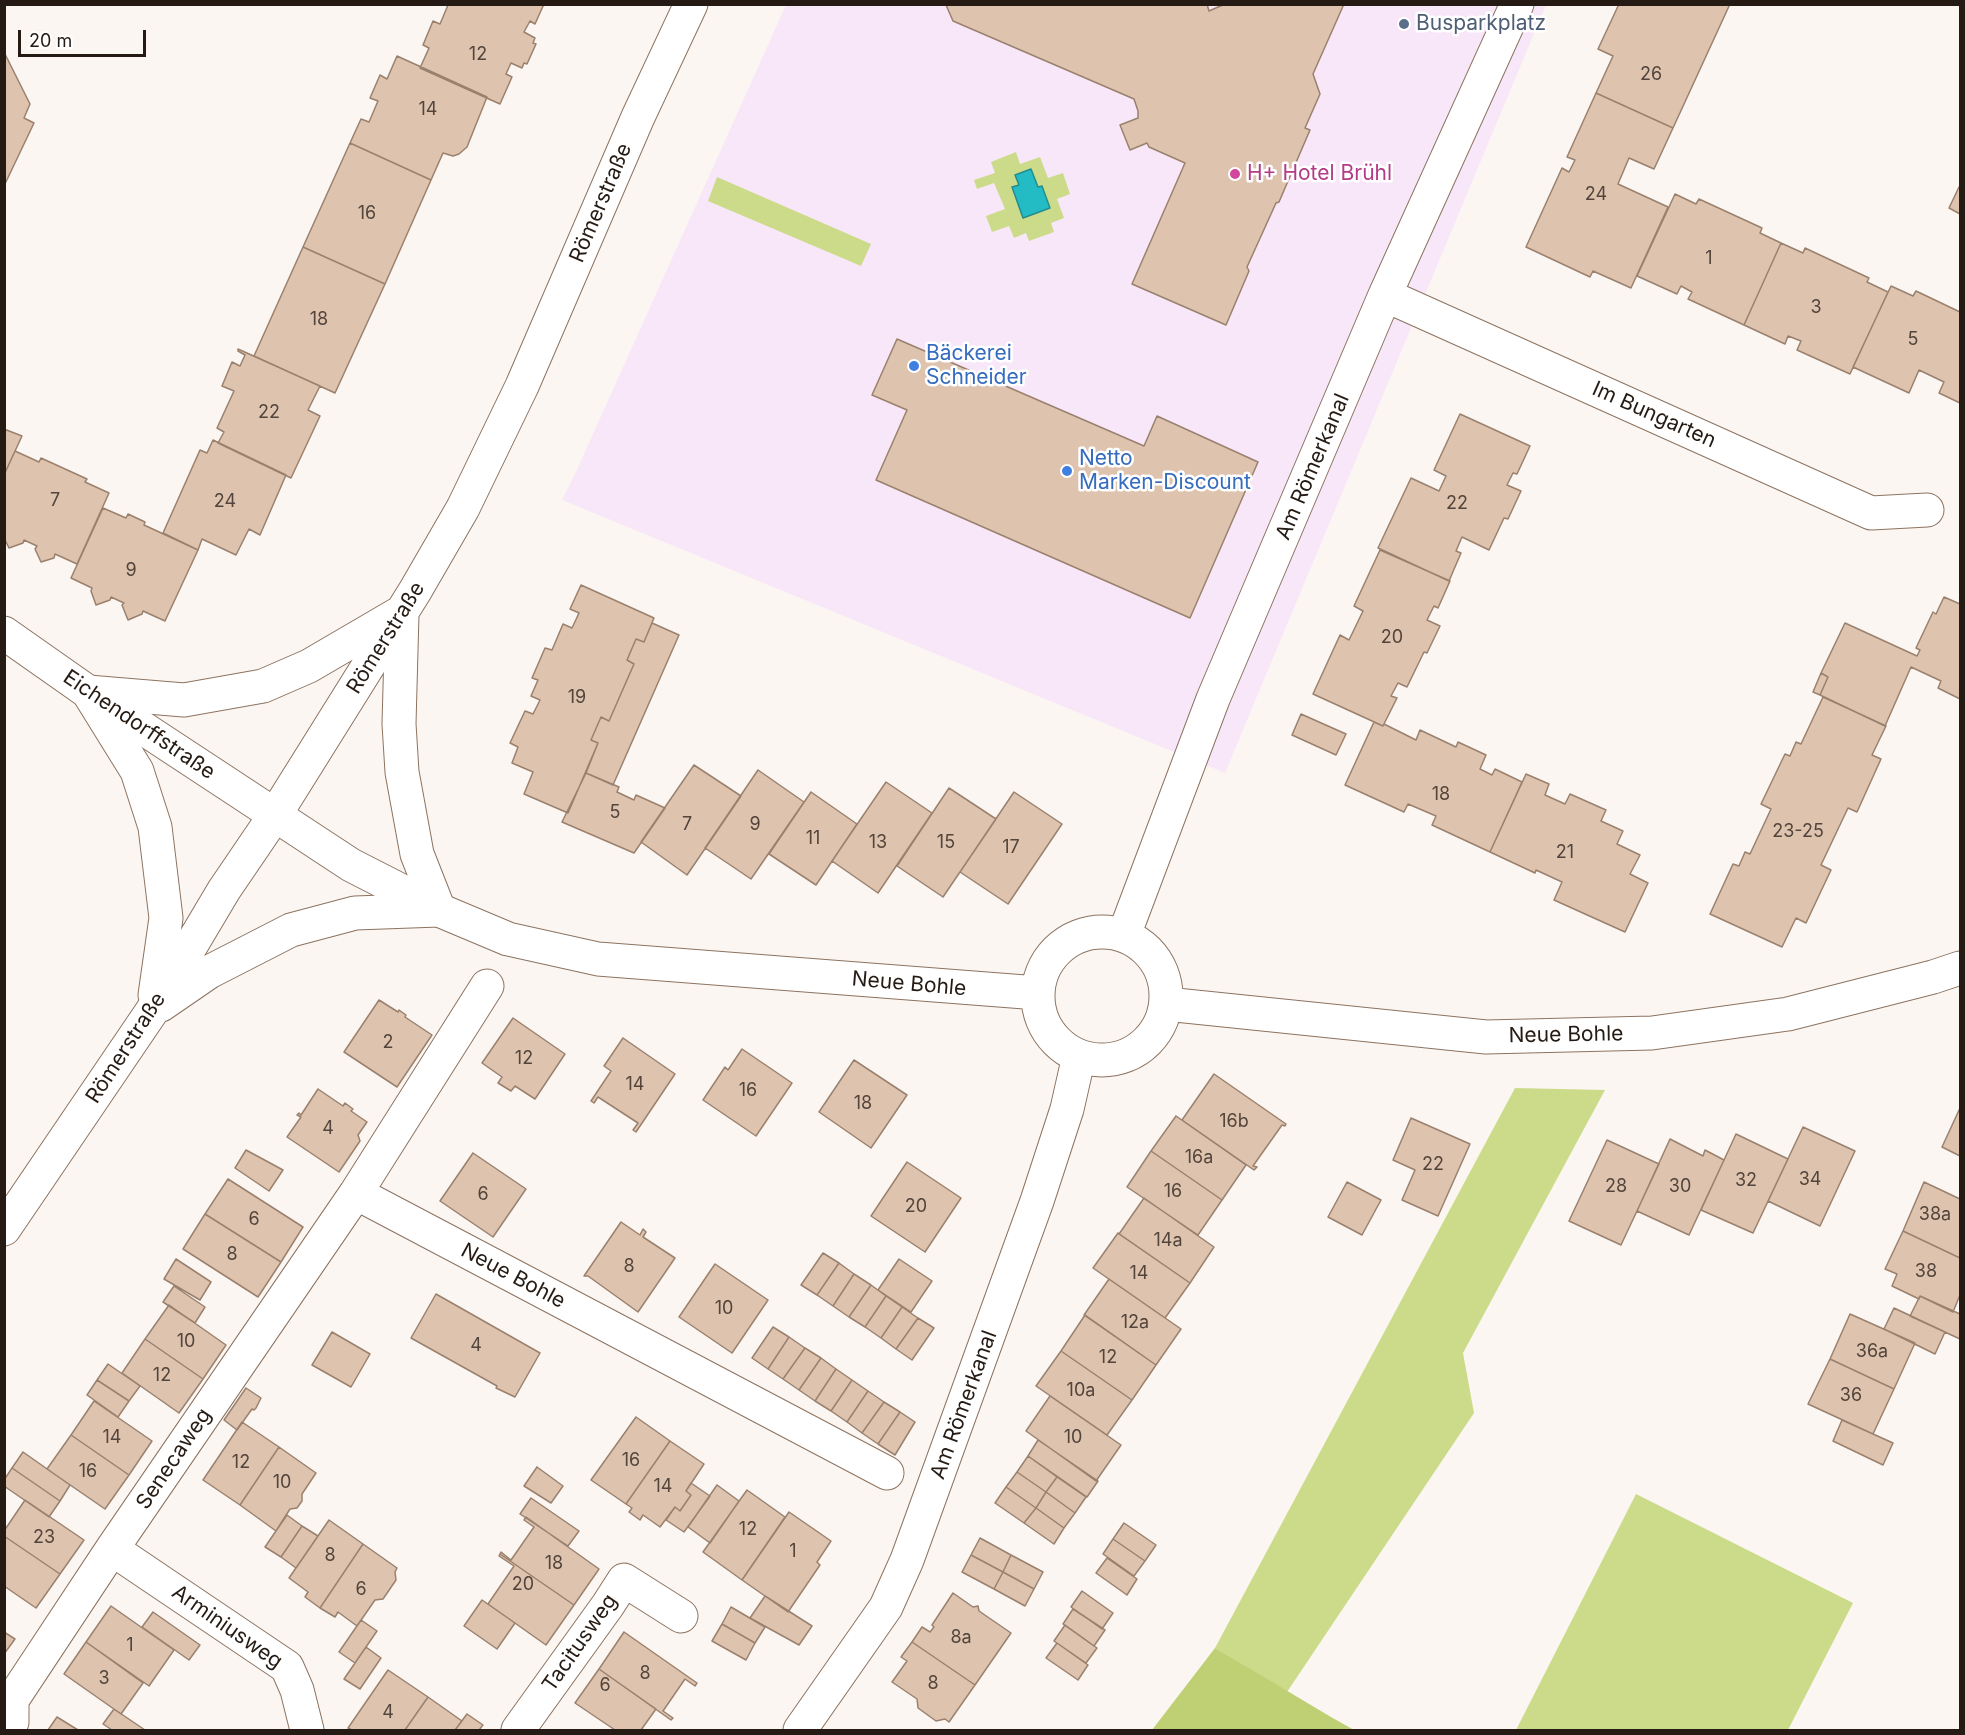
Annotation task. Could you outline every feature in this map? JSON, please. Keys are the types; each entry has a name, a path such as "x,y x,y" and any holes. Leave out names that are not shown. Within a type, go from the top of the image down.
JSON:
{"street":[{"name":"Römerstraße","path":"4,1229 152,1011 224,890 275,815 464,508 522,386 638,117 691,4"},
{"name":"Am Römerkanal","path":"1124,935 1214,699 1385,295 1516,4"},
{"name":"Im Bungarten","path":"1385,295 1871,513 1927,510"},
{"path":"88,692 184,700 263,686 309,666 402,612"},
{"path":"152,1011 209,972 291,930 355,913 439,910 417,854 402,772 399,724 402,612"},
{"name":"Eichendorffstraße","path":"4,633 88,692 275,815"},
{"path":"88,692 136,771 155,827 166,918 152,1011"},
{"name":"Neue Bohle","path":"275,815 351,865 439,910 508,939 598,960 1038,993"},
{"path":"1104,931 1124,935 1143,946 1157,962 1165,982 1166,1004 1161,1022 1150,1039 1135,1051 1118,1058 1098,1060 1079,1056 1053,1038 1044,1024 1039,1009 1038,993 1042,974 1052,956 1066,942 1084,933 1104,931"},
{"name":"Neue Bohle","path":"1166,1004 1486,1037 1652,1033 1788,1014 1960,968"},
{"path":"356,1193 487,986"},
{"name":"Am Römerkanal","path":"800,1731 886,1607 907,1560 1037,1201 1067,1109 1079,1056"},
{"name":"Neue Bohle","path":"356,1193 886,1473"},
{"name":"Senecaweg","path":"6,1731 12,1722 12,1700 112,1549 356,1193"},
{"name":"Arminiusweg","path":"112,1549 287,1667 297,1690 307,1731"},
{"name":"Tacitusweg","path":"518,1731 624,1580 681,1616"}],"shaded area":[{"path":"786,5 1546,5 1225,773 562,500"}],"green space":[{"path":"1016,152 1020,164 1040,157 1048,178 1063,173 1070,194 1057,199 1064,218 1051,223 1054,232 1029,241 1026,233 1014,238 1009,226 992,232 986,216 1005,209 994,183 977,189 974,180 995,173 991,162","holes":["1019,185 1042,187 1023,218 1012,187"]},
{"path":"717,177 871,244 861,266 708,201"},
{"path":"1515,1088 1605,1090 1463,1353 1474,1413 1287,1692 1215,1648"},
{"path":"1636,1494 1853,1603 1788,1730 1516,1730"},
{"path":"1215,1648 1331,1717 1354,1730 1152,1730"}],"water":[{"path":"1031,169 1038,187 1042,186 1050,208 1023,218 1012,187 1019,185 1015,175"}],"building":[{"path":"446,4 544,4 535,24 530,21 524,32 535,38 533,43 536,44 527,64 524,63 522,68 511,63 506,74 512,77 500,104 420,68 429,48 423,45 433,21 440,24 448,5"},
{"name":"H+ Hotel Brühl","path":"1207,4 1209,11 1225,4 1344,4 1313,74 1320,94 1305,128 1310,130 1279,202 1276,203 1247,267 1249,271 1226,325 1132,284 1185,163 1149,147 1147,143 1130,150 1120,125 1138,118 1134,99 953,21 946,5"},
{"path":"1619,4 1730,4 1673,128 1596,93 1613,56 1598,49"},
{"path":"4,52 30,104 24,118 34,123 4,186"},
{"path":"397,56 487,97 467,147 453,156 443,153 431,180 350,143 361,119 369,122 378,101 370,98 380,75 387,79"},
{"path":"1596,93 1673,128 1654,169 1629,158 1618,184 1668,207 1631,288 1593,271 1590,277 1526,247 1562,168 1569,172 1575,160 1567,157"},
{"path":"350,143 431,180 385,284 303,247"},
{"path":"1960,187 1960,214 1949,208"},
{"path":"1675,194 1696,204 1699,199 1762,228 1760,233 1781,243 1744,325 1688,299 1692,292 1681,286 1677,294 1637,276"},
{"path":"1781,243 1803,253 1805,248 1869,278 1867,282 1888,292 1850,374 1797,350 1801,341 1788,336 1785,344 1744,325"},
{"path":"303,247 385,284 335,393 254,356"},
{"path":"1891,286 1913,296 1916,291 1960,312 1960,403 1939,393 1944,382 1919,370 1909,393 1853,367"},
{"name":"Netto Marken-Discount","path":"897,339 1144,446 1157,416 1258,462 1190,618 876,480 907,410 872,395"},
{"path":"238,349 320,386 308,410 320,416 291,478 218,443 224,432 217,428 234,391 222,386 232,362 240,366 245,355"},
{"path":"1460,414 1530,446 1517,474 1513,473 1507,485 1521,491 1508,519 1504,518 1489,550 1462,537 1456,551 1461,553 1449,581 1378,548 1411,478 1439,491 1446,476 1434,470"},
{"path":"4,429 22,436 4,475"},
{"path":"213,440 286,475 260,535 249,529 236,555 202,539 198,550 163,533 200,450 207,453"},
{"path":"15,451 39,462 41,458 87,479 85,482 109,493 77,564 55,554 54,558 41,562 35,549 37,546 24,540 23,543 9,548 4,538 4,475"},
{"path":"103,508 126,518 128,514 145,522 144,525 198,550 165,621 143,611 142,614 128,620 122,605 124,603 111,597 110,600 96,605 92,588 71,578"},
{"path":"1380,550 1450,581 1438,608 1434,606 1427,620 1440,626 1407,687 1398,683 1391,696 1397,698 1383,726 1313,694 1340,635 1349,640 1363,611 1354,606"},
{"path":"581,585 654,618 644,642 636,639 627,660 634,664 609,721 601,717 591,740 598,743 568,813 524,794 533,772 512,763 518,747 510,743 525,711 533,714 540,700 531,696 538,680 532,678 545,648 552,650 563,624 572,628 579,613 570,609"},
{"path":"1944,597 1960,604 1960,699 1938,688 1941,681 1911,667 1885,726 1820,695 1828,677 1821,673 1845,623 1917,656 1920,650 1916,648 1933,612 1936,614"},
{"path":"652,623 679,635 613,785 586,773 598,743 591,740 601,717 609,721 634,664 627,660 636,639 644,642"},
{"path":"1821,673 1828,677 1820,695 1813,692"},
{"path":"1823,697 1886,726 1872,755 1881,759 1857,812 1848,808 1821,865 1831,870 1806,923 1796,918 1782,947 1710,914 1733,864 1739,866 1745,852 1750,854 1771,809 1761,804 1785,754 1790,756 1796,742 1801,744"},
{"path":"1301,714 1346,734 1336,755 1292,735"},
{"path":"1374,722 1383,726 1384,724 1416,740 1420,730 1456,747 1458,742 1486,755 1480,769 1492,775 1495,769 1522,782 1490,852 1432,825 1436,816 1408,804 1404,812 1345,785"},
{"path":"694,765 741,796 687,875 641,842"},
{"path":"758,770 804,802 751,879 705,848"},
{"path":"586,773 619,787 617,792 634,800 636,795 665,808 634,853 562,822"},
{"path":"1526,774 1549,784 1545,795 1565,804 1570,794 1606,810 1601,821 1623,831 1617,844 1640,855 1630,874 1648,883 1625,932 1554,900 1562,882 1536,870 1535,873 1490,852"},
{"path":"886,782 932,813 878,893 832,861"},
{"path":"949,788 996,819 943,897 897,866"},
{"path":"811,792 857,824 816,885 769,854"},
{"path":"1014,792 1062,824 1008,904 960,872"},
{"path":"379,1000 398,1012 399,1010 406,1015 405,1017 432,1035 397,1087 344,1052"},
{"path":"513,1018 565,1054 535,1099 515,1086 511,1091 498,1083 502,1077 482,1063"},
{"path":"623,1038 675,1074 636,1132 633,1130 638,1123 598,1097 594,1103 591,1101 611,1071 604,1066"},
{"path":"742,1049 792,1083 756,1136 703,1100 725,1067 728,1070"},
{"path":"854,1060 907,1095 871,1148 819,1112"},
{"path":"1214,1074 1286,1124 1282,1125 1253,1166 1257,1167 1254,1170 1182,1120"},
{"path":"318,1089 343,1106 345,1103 353,1109 351,1111 367,1122 358,1135 360,1141 339,1172 287,1137 301,1117 297,1115 299,1113 301,1115"},
{"path":"1960,1108 1960,1156 1942,1147"},
{"path":"1176,1116 1246,1165 1222,1200 1151,1151"},
{"path":"1411,1118 1470,1144 1438,1216 1402,1200 1415,1170 1393,1160"},
{"path":"1803,1127 1855,1151 1820,1226 1768,1201"},
{"path":"1736,1134 1788,1159 1753,1233 1701,1210"},
{"path":"1670,1139 1703,1156 1705,1150 1724,1160 1689,1235 1637,1211"},
{"path":"1607,1140 1659,1164 1621,1245 1569,1221"},
{"path":"246,1150 283,1170 269,1191 235,1168"},
{"path":"1151,1151 1222,1200 1198,1235 1127,1187"},
{"path":"473,1153 526,1189 493,1237 440,1201"},
{"path":"907,1162 961,1198 925,1252 871,1216"},
{"path":"228,1179 303,1227 281,1262 205,1214"},
{"path":"1347,1182 1381,1200 1362,1235 1328,1217"},
{"path":"1924,1182 1960,1199 1960,1258 1903,1231"},
{"path":"1144,1198 1214,1247 1190,1283 1119,1234"},
{"path":"205,1214 281,1262 258,1297 183,1249"},
{"path":"621,1222 640,1235 643,1229 646,1232 643,1237 675,1258 638,1312 588,1276 584,1276"},
{"path":"1903,1231 1960,1258 1960,1295 1953,1312 1892,1286 1897,1274 1885,1269"},
{"path":"1118,1233 1190,1283 1165,1318 1093,1268"},
{"path":"823,1253 839,1263 817,1295 801,1285"},
{"path":"176,1259 211,1282 200,1300 164,1279"},
{"path":"899,1259 932,1281 911,1312 878,1290"},
{"path":"839,1263 854,1274 833,1306 817,1295"},
{"path":"715,1264 768,1300 732,1353 679,1317"},
{"path":"854,1274 871,1285 849,1317 833,1306"},
{"path":"1109,1279 1181,1329 1156,1365 1084,1315"},
{"path":"871,1285 886,1296 865,1327 849,1317"},
{"path":"174,1286 205,1307 195,1323 163,1302"},
{"path":"436,1294 540,1353 515,1397 411,1338"},
{"path":"886,1296 902,1307 881,1338 865,1327"},
{"path":"1920,1296 1960,1314 1960,1339 1910,1316"},
{"path":"169,1305 226,1345 203,1379 145,1339"},
{"path":"902,1307 918,1318 896,1349 881,1338"},
{"path":"1894,1308 1945,1332 1935,1354 1884,1329"},
{"path":"1850,1314 1915,1343 1894,1389 1830,1359"},
{"path":"1085,1315 1156,1365 1132,1400 1061,1351"},
{"path":"918,1318 934,1328 912,1360 896,1349"},
{"path":"773,1327 789,1337 768,1369 752,1358"},
{"path":"332,1332 370,1354 351,1387 312,1365"},
{"path":"789,1337 805,1348 783,1379 768,1369"},
{"path":"145,1339 203,1379 179,1413 122,1373"},
{"path":"805,1348 821,1358 799,1390 783,1379"},
{"path":"1061,1351 1132,1400 1107,1435 1036,1386"},
{"path":"821,1358 836,1369 815,1401 799,1390"},
{"path":"1830,1359 1894,1389 1873,1434 1808,1404"},
{"path":"108,1364 140,1386 129,1401 97,1380"},
{"path":"836,1369 852,1380 831,1411 815,1401"},
{"path":"97,1380 129,1401 118,1417 87,1395"},
{"path":"852,1380 868,1391 847,1422 831,1411"},
{"path":"246,1388 261,1398 256,1408 252,1409 237,1430 224,1420"},
{"path":"868,1391 884,1402 862,1433 847,1422"},
{"path":"1050,1396 1121,1445 1096,1481 1026,1431"},
{"path":"94,1401 152,1441 129,1475 71,1435"},
{"path":"884,1402 900,1412 878,1444 862,1433"},
{"path":"900,1412 915,1422 895,1455 878,1444"},
{"path":"636,1417 670,1441 626,1504 591,1480"},
{"path":"1842,1420 1893,1443 1883,1465 1833,1441"},
{"path":"242,1422 279,1447 240,1505 203,1480"},
{"path":"71,1435 129,1475 105,1509 47,1469"},
{"path":"1038,1440 1098,1481 1087,1497 1028,1456"},
{"path":"670,1441 704,1464 686,1491 691,1495 680,1511 675,1507 660,1527 643,1515 640,1520 629,1512 632,1508 626,1504"},
{"path":"279,1447 316,1473 302,1494 302,1501 297,1508 290,1509 276,1531 240,1505"},
{"path":"23,1452 70,1485 60,1501 12,1468"},
{"path":"1028,1456 1057,1477 1046,1492 1017,1472"},
{"path":"537,1467 563,1486 551,1503 524,1486"},
{"path":"12,1468 60,1501 49,1517 4,1486 4,1480"},
{"path":"1017,1472 1046,1492 1036,1508 1006,1487"},
{"path":"1057,1477 1086,1497 1075,1513 1046,1492"},
{"path":"691,1483 710,1496 684,1532 666,1520 675,1507 680,1511 691,1495 686,1491"},
{"path":"717,1485 739,1501 710,1543 688,1527"},
{"path":"1006,1487 1036,1508 1024,1523 995,1503"},
{"path":"747,1490 785,1517 742,1580 703,1552"},
{"path":"1046,1492 1075,1513 1064,1528 1036,1508"},
{"path":"531,1498 579,1531 568,1546 520,1514"},
{"path":"25,1500 84,1540 60,1574 4,1536 4,1531"},
{"path":"1036,1508 1064,1528 1054,1544 1024,1523"},
{"path":"789,1512 831,1541 817,1562 820,1565 788,1612 742,1580"},
{"path":"287,1515 302,1526 281,1557 265,1547"},
{"path":"526,1517 599,1569 574,1605 500,1554 501,1552 511,1560 534,1527 524,1520"},
{"path":"329,1520 363,1544 320,1608 305,1597 308,1592 289,1578"},
{"path":"1124,1523 1156,1545 1145,1561 1113,1539"},
{"path":"302,1526 318,1536 296,1568 281,1557"},
{"path":"4,1536 60,1574 36,1608 4,1586"},
{"path":"980,1538 1011,1555 1003,1572 971,1555"},
{"path":"1113,1539 1145,1561 1134,1576 1103,1554"},
{"path":"363,1544 397,1568 396,1580 383,1599 375,1600 357,1626 338,1612 335,1617 320,1608"},
{"path":"500,1554 574,1605 546,1645 488,1604 514,1566 499,1556"},
{"path":"971,1555 1003,1572 994,1589 962,1572"},
{"path":"1011,1555 1043,1572 1034,1589 1003,1572"},
{"path":"1107,1558 1137,1579 1127,1595 1096,1573"},
{"path":"1003,1572 1034,1589 1025,1606 994,1589"},
{"path":"1082,1591 1113,1613 1102,1629 1071,1607"},
{"path":"953,1593 973,1607 978,1606 979,1611 1011,1633 975,1685 912,1642 922,1627 930,1632 934,1627 932,1625"},
{"path":"765,1596 812,1626 799,1645 750,1618"},
{"path":"482,1600 515,1623 497,1649 464,1626"},
{"path":"111,1606 174,1650 149,1686 86,1642"},
{"path":"731,1607 765,1627 755,1643 722,1624"},
{"path":"1073,1609 1105,1630 1094,1646 1063,1624"},
{"path":"153,1612 200,1645 189,1660 142,1627"},
{"path":"361,1620 377,1631 355,1663 339,1652"},
{"path":"722,1624 755,1643 746,1660 712,1641"},
{"path":"1065,1625 1097,1648 1086,1663 1054,1641"},
{"path":"4,1632 15,1639 4,1654"},
{"path":"624,1632 697,1683 695,1686 685,1679 663,1711 673,1718 671,1720 599,1669"},
{"path":"86,1642 143,1683 121,1714 64,1674"},
{"path":"912,1642 975,1685 949,1722 945,1719 936,1721 918,1708 917,1699 892,1682 907,1661 901,1657"},
{"path":"1057,1643 1088,1665 1078,1680 1046,1658"},
{"path":"366,1647 381,1658 360,1689 344,1679"},
{"path":"599,1669 656,1709 641,1730 615,1730 575,1703"},
{"path":"388,1670 428,1697 405,1730 352,1730 348,1728"},
{"path":"428,1697 462,1721 455,1730 405,1730"},
{"path":"114,1709 145,1730 112,1730 103,1724"},
{"path":"467,1714 483,1725 479,1730 455,1730"},
{"path":"57,1717 78,1730 48,1730"}],"place":[{"name":"Busparkplatz","path":"1404,24"},
{"name":"H+ Hotel Brühl","path":"1235,174"},
{"name":"Bäckerei Schneider","path":"914,366"},
{"name":"Netto Marken-Discount","path":"1067,471"}]}
